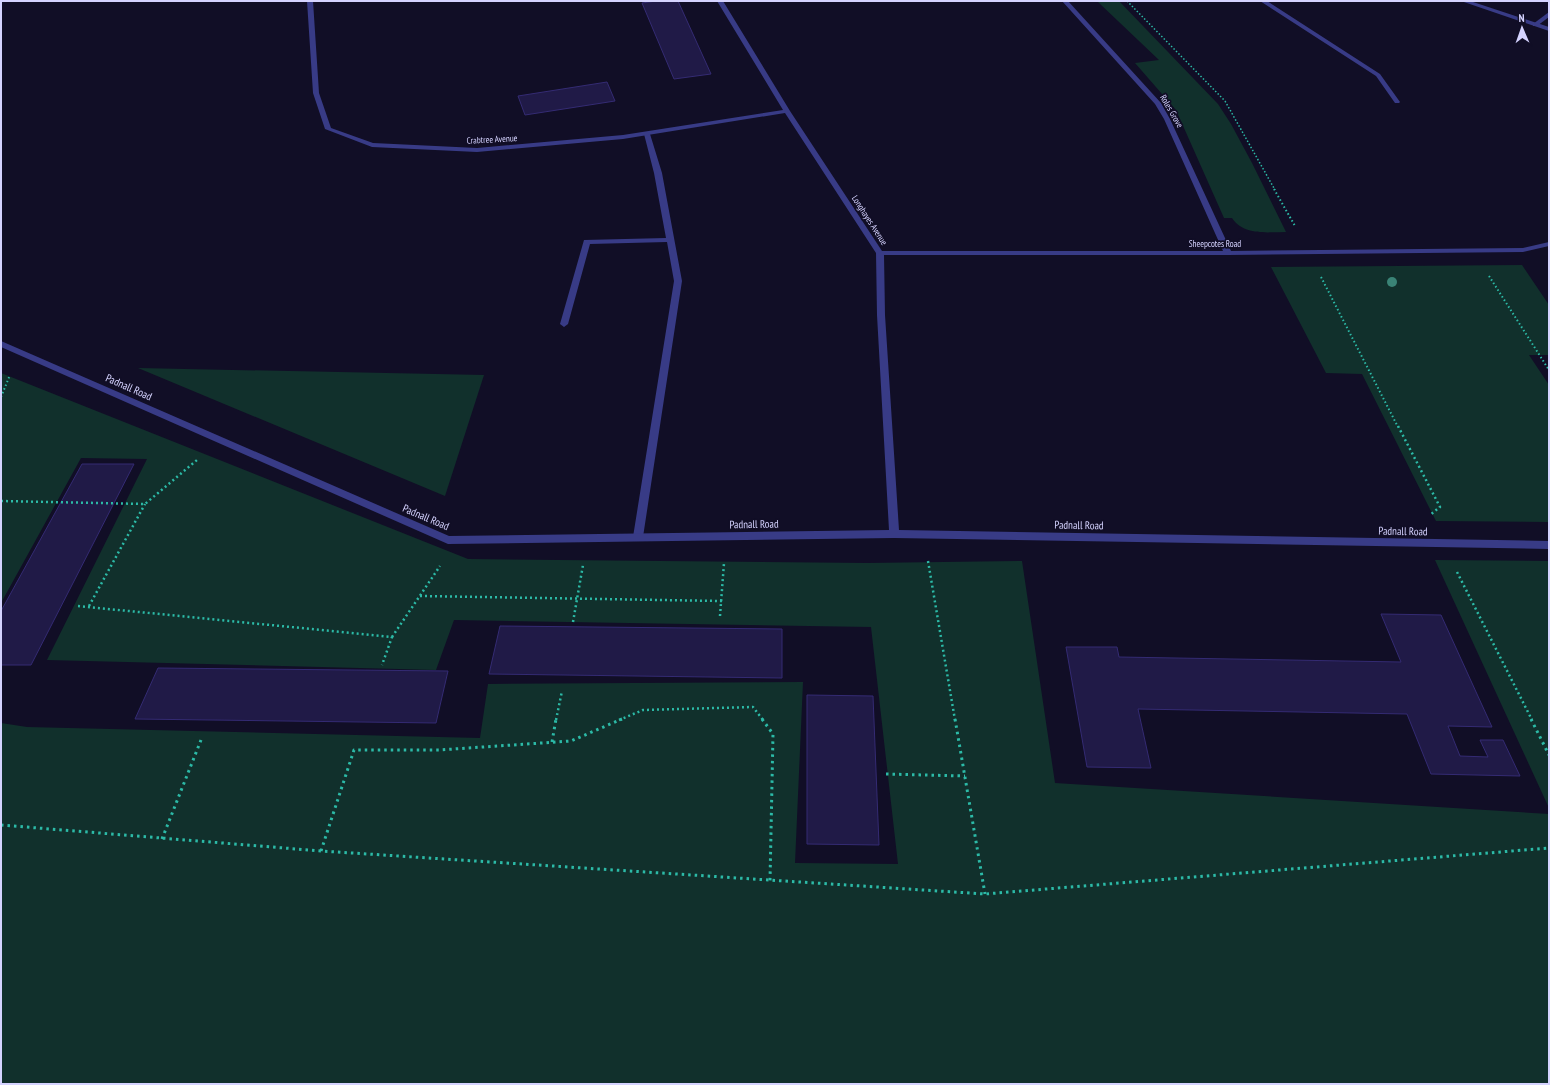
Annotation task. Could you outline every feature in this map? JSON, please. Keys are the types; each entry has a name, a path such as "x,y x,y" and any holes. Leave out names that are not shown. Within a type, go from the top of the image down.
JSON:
{"street":[{"name":"Crabtree Avenue","path":"310,1 316,93 328,129 372,145 477,150 647,134 787,111"},
{"name":"Longhayes Avenue","path":"720,1 787,111 880,252 881,315 894,534"},
{"name":"Roles Grove","path":"1064,1 1158,103 1167,119 1228,253"},
{"path":"1263,1 1378,74 1397,102"},
{"path":"1464,1 1549,29"},
{"path":"1534,25 1549,14"},
{"path":"638,537 678,281 658,173 647,134"},
{"path":"564,324 587,242 670,240"},
{"name":"Sheepcotes Road","path":"880,252 1228,253 1523,250 1549,244"},
{"name":"Padnall Road","path":"1,344 448,540 924,534 1549,545"}],"path":[{"path":"1127,1 1225,101 1298,231"},
{"path":"1472,250 1549,370"},
{"path":"1319,272 1440,507 1430,515 1443,544 1549,755"},
{"path":"89,606 145,504 221,440"},
{"path":"1,501 145,504"},
{"path":"924,534 985,894"},
{"path":"720,616 726,536"},
{"path":"573,622 588,538"},
{"path":"382,665 392,637 457,540"},
{"path":"420,596 722,601"},
{"path":"78,606 392,637"},
{"path":"552,742 562,691"},
{"path":"321,851 354,750 440,750 469,746 571,740 643,710 752,707 773,734 770,880"},
{"path":"162,839 201,740"},
{"path":"886,774 965,776"},
{"path":"1,825 321,851 985,894 1549,848"}],"green space":[{"path":"1119,1 1218,104 1231,124 1252,163 1286,232 1256,232 1243,228 1232,218 1224,218 1176,110 1135,63 1159,60 1098,2"},
{"path":"1522,265 1549,305 1549,355 1529,355 1549,385 1549,522 1436,521 1362,374 1326,373 1271,267"},
{"path":"138,368 484,375 445,496"},
{"path":"1,373 468,559 867,563 1022,561 1055,783 1549,814 1549,1084 1,1084 1,723 27,727 480,738 488,684 803,682 795,863 898,864 871,627 454,620 436,670 47,660 147,459 81,458 1,603"},
{"path":"1435,560 1549,561 1549,808"}],"building":[{"path":"656,1 678,1 711,74 674,79 642,3"},
{"path":"607,82 615,101 525,115 518,96"},
{"path":"82,464 134,464 31,665 1,665 1,611"},
{"path":"1381,614 1441,615 1492,727 1448,726 1460,756 1488,757 1480,740 1503,740 1520,776 1431,774 1407,714 1138,709 1151,768 1087,767 1066,647 1117,647 1119,657 1401,662"},
{"path":"500,626 782,629 782,678 489,674"},
{"path":"158,668 448,671 436,723 135,719"},
{"path":"807,695 873,696 879,845 807,844"}]}
